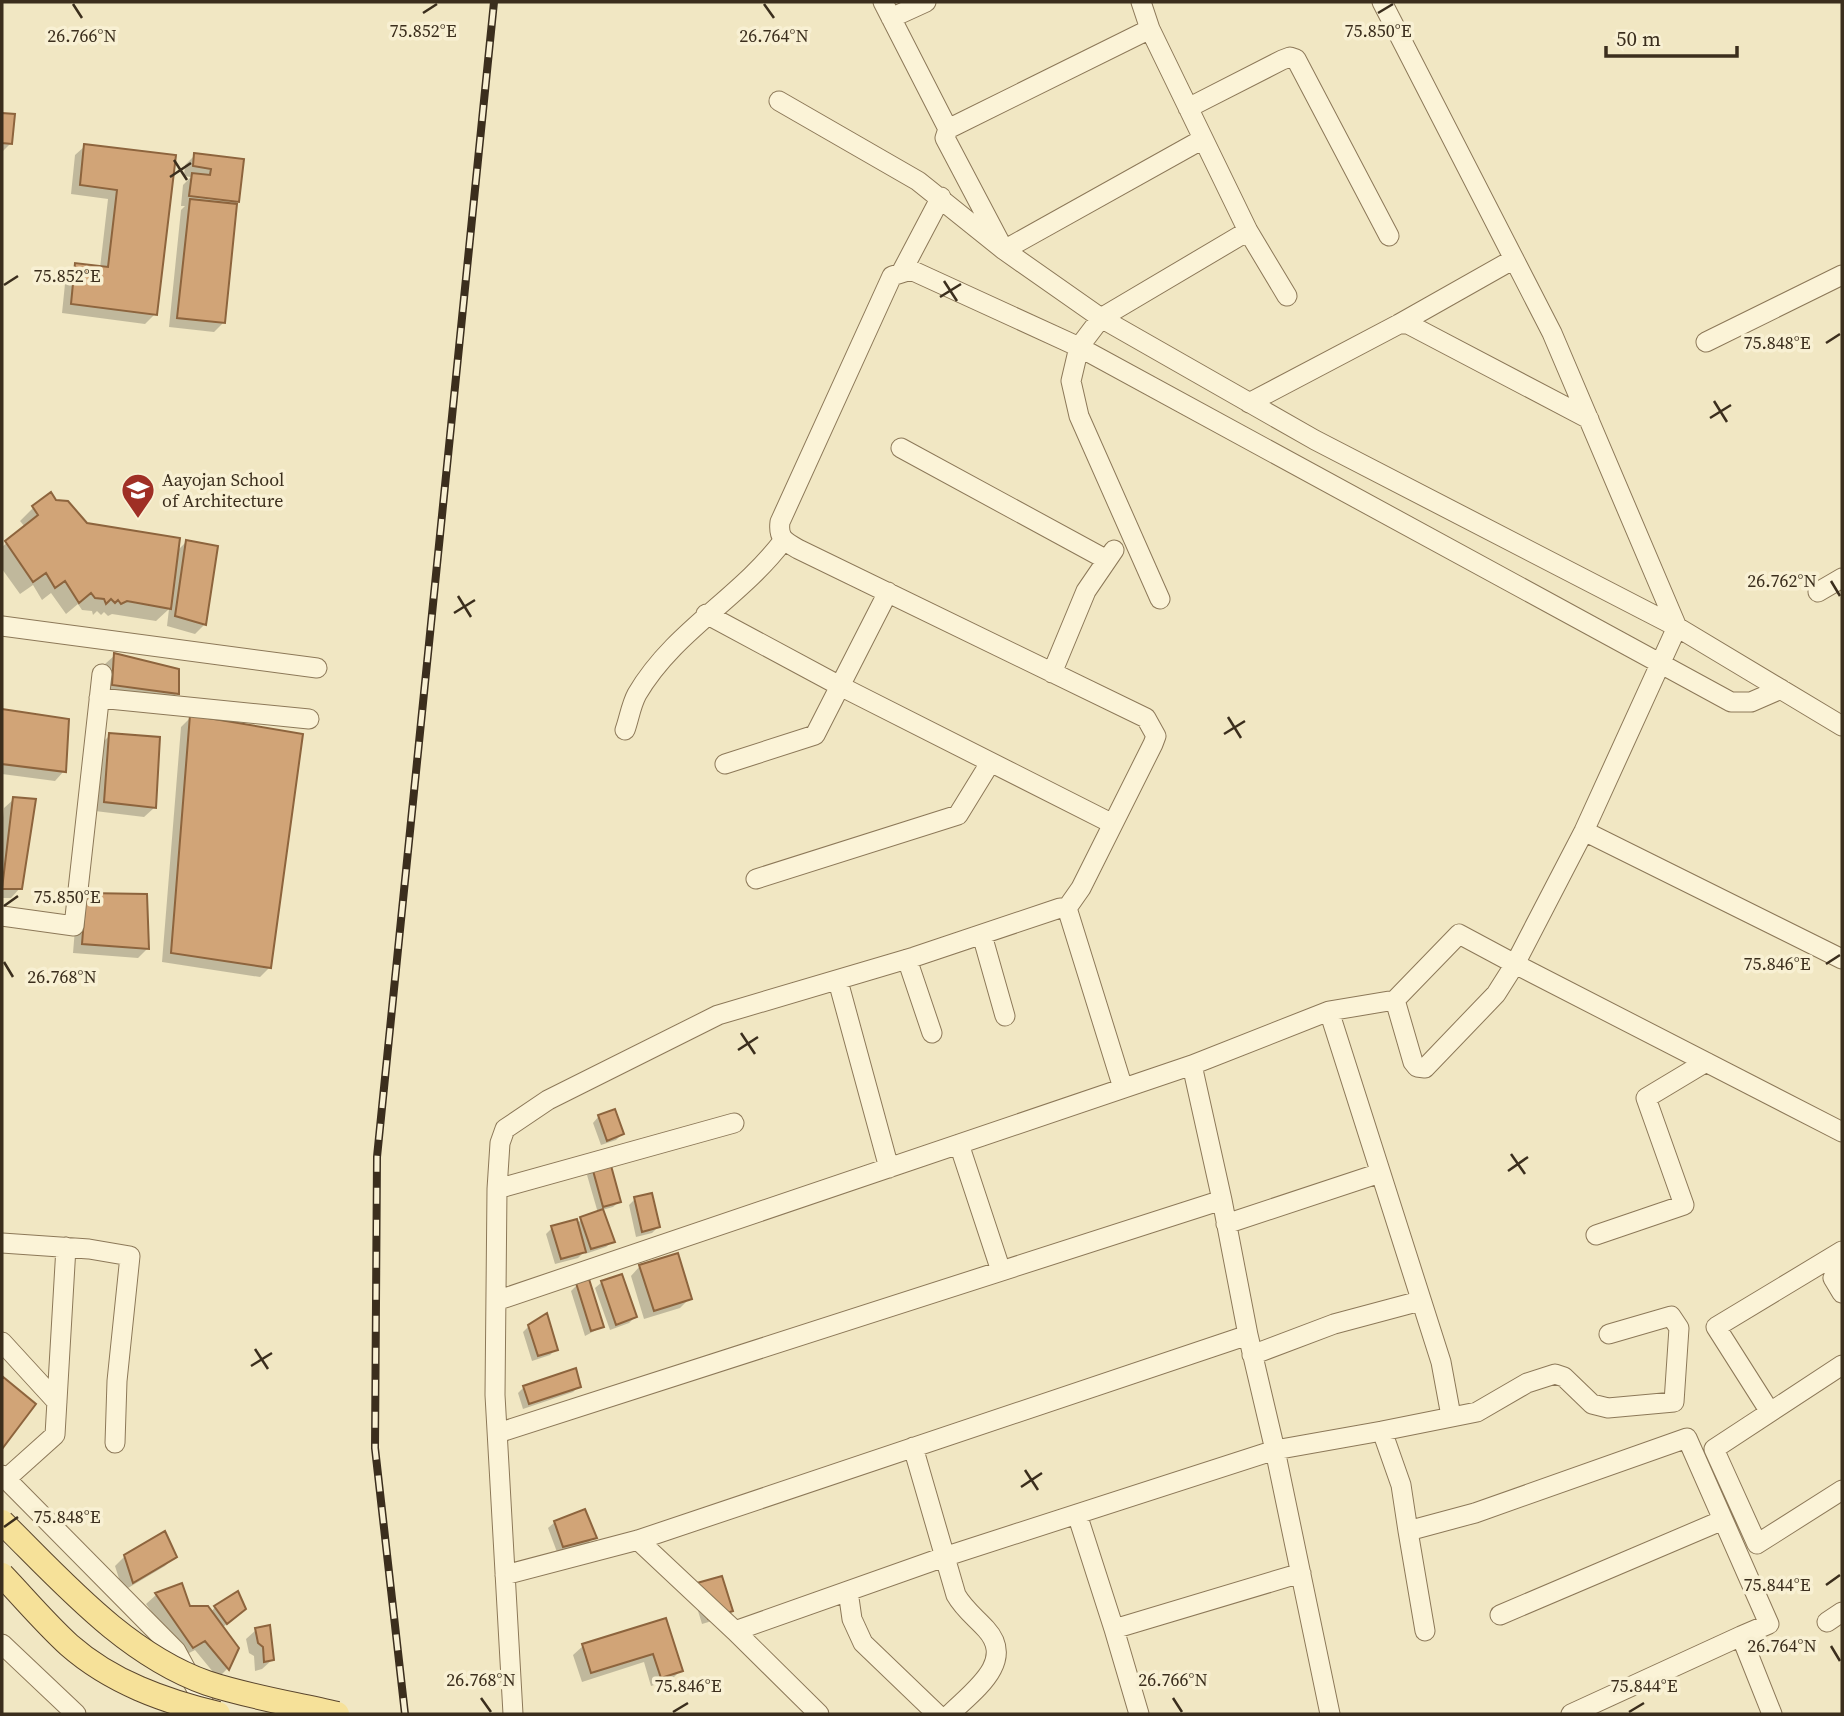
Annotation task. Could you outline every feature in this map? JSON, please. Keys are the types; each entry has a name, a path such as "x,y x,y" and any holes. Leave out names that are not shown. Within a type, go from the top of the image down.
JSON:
{"main road":[{"path":"2,1522 88,1606 133,1644 206,1682 337,1714"},
{"path":"2,1575 70,1645 110,1674 165,1701 218,1714"}],"street":[{"path":"926,2 887,10 948,129"},
{"path":"1141,2 1150,29 1248,230 1287,296"},
{"path":"1382,2 1552,333 1677,627 1584,831 1515,964 1496,994 1425,1068 1417,1068 1413,1062 1395,1000"},
{"path":"1004,250 945,138 948,129 1150,29"},
{"path":"1188,108 1282,60 1290,57 1296,59 1389,236"},
{"path":"779,101 941,197 1004,250 1101,318 1315,440 1677,627 1841,725"},
{"path":"1004,250 1203,139"},
{"path":"901,273 941,197"},
{"path":"1160,599 1079,416 1071,381 1079,347 1101,318 1248,230"},
{"path":"1249,403 1399,324 1514,259"},
{"path":"513,1714 498,1433 496,1301 497,1189 501,1137 508,1126 525,1114 718,1015 838,981 1067,908 1113,824 1156,736 1154,728 1146,718 952,621 783,541 779,534 780,522 892,276 911,270 1079,347 1731,702 1751,702 1781,689"},
{"path":"1706,342 1842,275"},
{"path":"1399,324 1408,324 1589,419"},
{"path":"901,448 1111,554 1086,591 1052,673"},
{"path":"625,730 636,696 674,645 759,568 783,541"},
{"path":"1818,592 1842,578"},
{"path":"725,764 816,735 888,593"},
{"path":"706,614 840,686 1113,824"},
{"path":"2,626 317,667"},
{"path":"2,916 74,926 102,674"},
{"path":"99,698 309,719"},
{"path":"756,879 958,816 990,762"},
{"path":"1584,831 1842,958"},
{"path":"1067,908 1124,1088"},
{"path":"496,1301 1192,1065 1329,1011 1395,1000 1459,934 1842,1132"},
{"path":"982,935 1005,1016"},
{"path":"907,959 932,1033"},
{"path":"838,981 889,1168"},
{"path":"1329,1011 1441,1362 1451,1416"},
{"path":"1595,1235 1684,1205 1646,1098 1706,1062"},
{"path":"1192,1065 1330,1714"},
{"path":"497,1189 734,1123"},
{"path":"959,1144 1001,1271"},
{"path":"1226,1224 1380,1172"},
{"path":"498,1433 1222,1200"},
{"path":"2,1243 66,1247 130,1256 117,1381 115,1443"},
{"path":"66,1247 55,1435 4,1477 176,1651 203,1701 207,1714"},
{"path":"1770,1412 1716,1327 1842,1251"},
{"path":"1842,1261 1833,1278 1842,1293"},
{"path":"1252,1355 1334,1324 1420,1301"},
{"path":"735,1631 944,1557 1275,1450 1477,1412 1527,1383 1555,1374 1564,1377 1592,1404 1635,1408 1674,1402 1679,1328 1671,1316 1609,1335"},
{"path":"505,1574 638,1540 1248,1335"},
{"path":"2,1342 57,1402"},
{"path":"1842,1365 1714,1449 1757,1544 1842,1490"},
{"path":"1382,1431 1401,1485 1425,1631"},
{"path":"1408,1531 1487,1509 1687,1438 1769,1624 1571,1714"},
{"path":"913,1447 956,1595 963,1608 987,1630 996,1644 998,1656 991,1672 950,1714"},
{"path":"1077,1514 1139,1714"},
{"path":"1500,1615 1723,1520"},
{"path":"638,1540 819,1714"},
{"path":"1114,1629 1301,1573"},
{"path":"849,1591 852,1619 863,1643 937,1714"},
{"path":"1741,1636 1772,1714"},
{"path":"2,1644 76,1714"}],"building":[{"path":"2,113 15,114 12,144 2,143"},
{"path":"84,144 176,155 157,315 71,304 75,263 108,267 117,190 80,185"},
{"path":"194,153 244,159 239,202 189,196 192,173 210,175 211,169 193,166"},
{"path":"190,199 237,204 225,323 177,318"},
{"path":"51,492 56,500 68,501 87,523 180,538 171,609 127,601 121,604 118,600 115,603 111,599 106,604 104,599 95,598 91,593 79,603 65,581 55,588 46,573 33,582 5,541 38,515 32,506"},
{"path":"186,540 218,546 206,625 175,616"},
{"path":"114,653 179,669 179,694 112,685"},
{"path":"2,709 69,719 66,772 2,764"},
{"path":"190,715 303,734 271,968 171,953"},
{"path":"109,733 160,737 156,808 104,802"},
{"path":"13,797 36,799 22,889 2,889"},
{"path":"86,893 147,894 149,949 82,944"},
{"path":"615,1109 624,1134 607,1141 598,1115"},
{"path":"610,1162 621,1202 603,1207 592,1167"},
{"path":"652,1193 660,1227 642,1232 634,1197"},
{"path":"603,1209 615,1242 591,1249 580,1217"},
{"path":"577,1219 586,1252 561,1259 551,1226"},
{"path":"678,1253 692,1299 654,1311 639,1265"},
{"path":"622,1274 637,1317 616,1325 601,1281"},
{"path":"589,1279 604,1327 591,1331 576,1283"},
{"path":"547,1313 558,1350 538,1356 528,1325"},
{"path":"576,1368 581,1387 529,1404 523,1386"},
{"path":"2,1376 36,1404 2,1449"},
{"path":"585,1509 597,1538 563,1547 554,1521"},
{"path":"165,1531 177,1557 133,1583 124,1555"},
{"path":"722,1576 733,1611 708,1619 697,1583"},
{"path":"182,1583 190,1606 208,1606 239,1648 229,1670 205,1641 193,1648 155,1593"},
{"path":"238,1591 246,1609 227,1624 214,1606"},
{"path":"666,1618 683,1671 661,1678 653,1654 591,1673 582,1644"},
{"path":"270,1625 274,1660 264,1662 263,1647 258,1643 255,1628"}],"railway":[{"path":"405,1714 375,1448 377,1157 494,2"}],"place":[{"name":"Aayojan School of Architecture","path":"138,520"}]}
